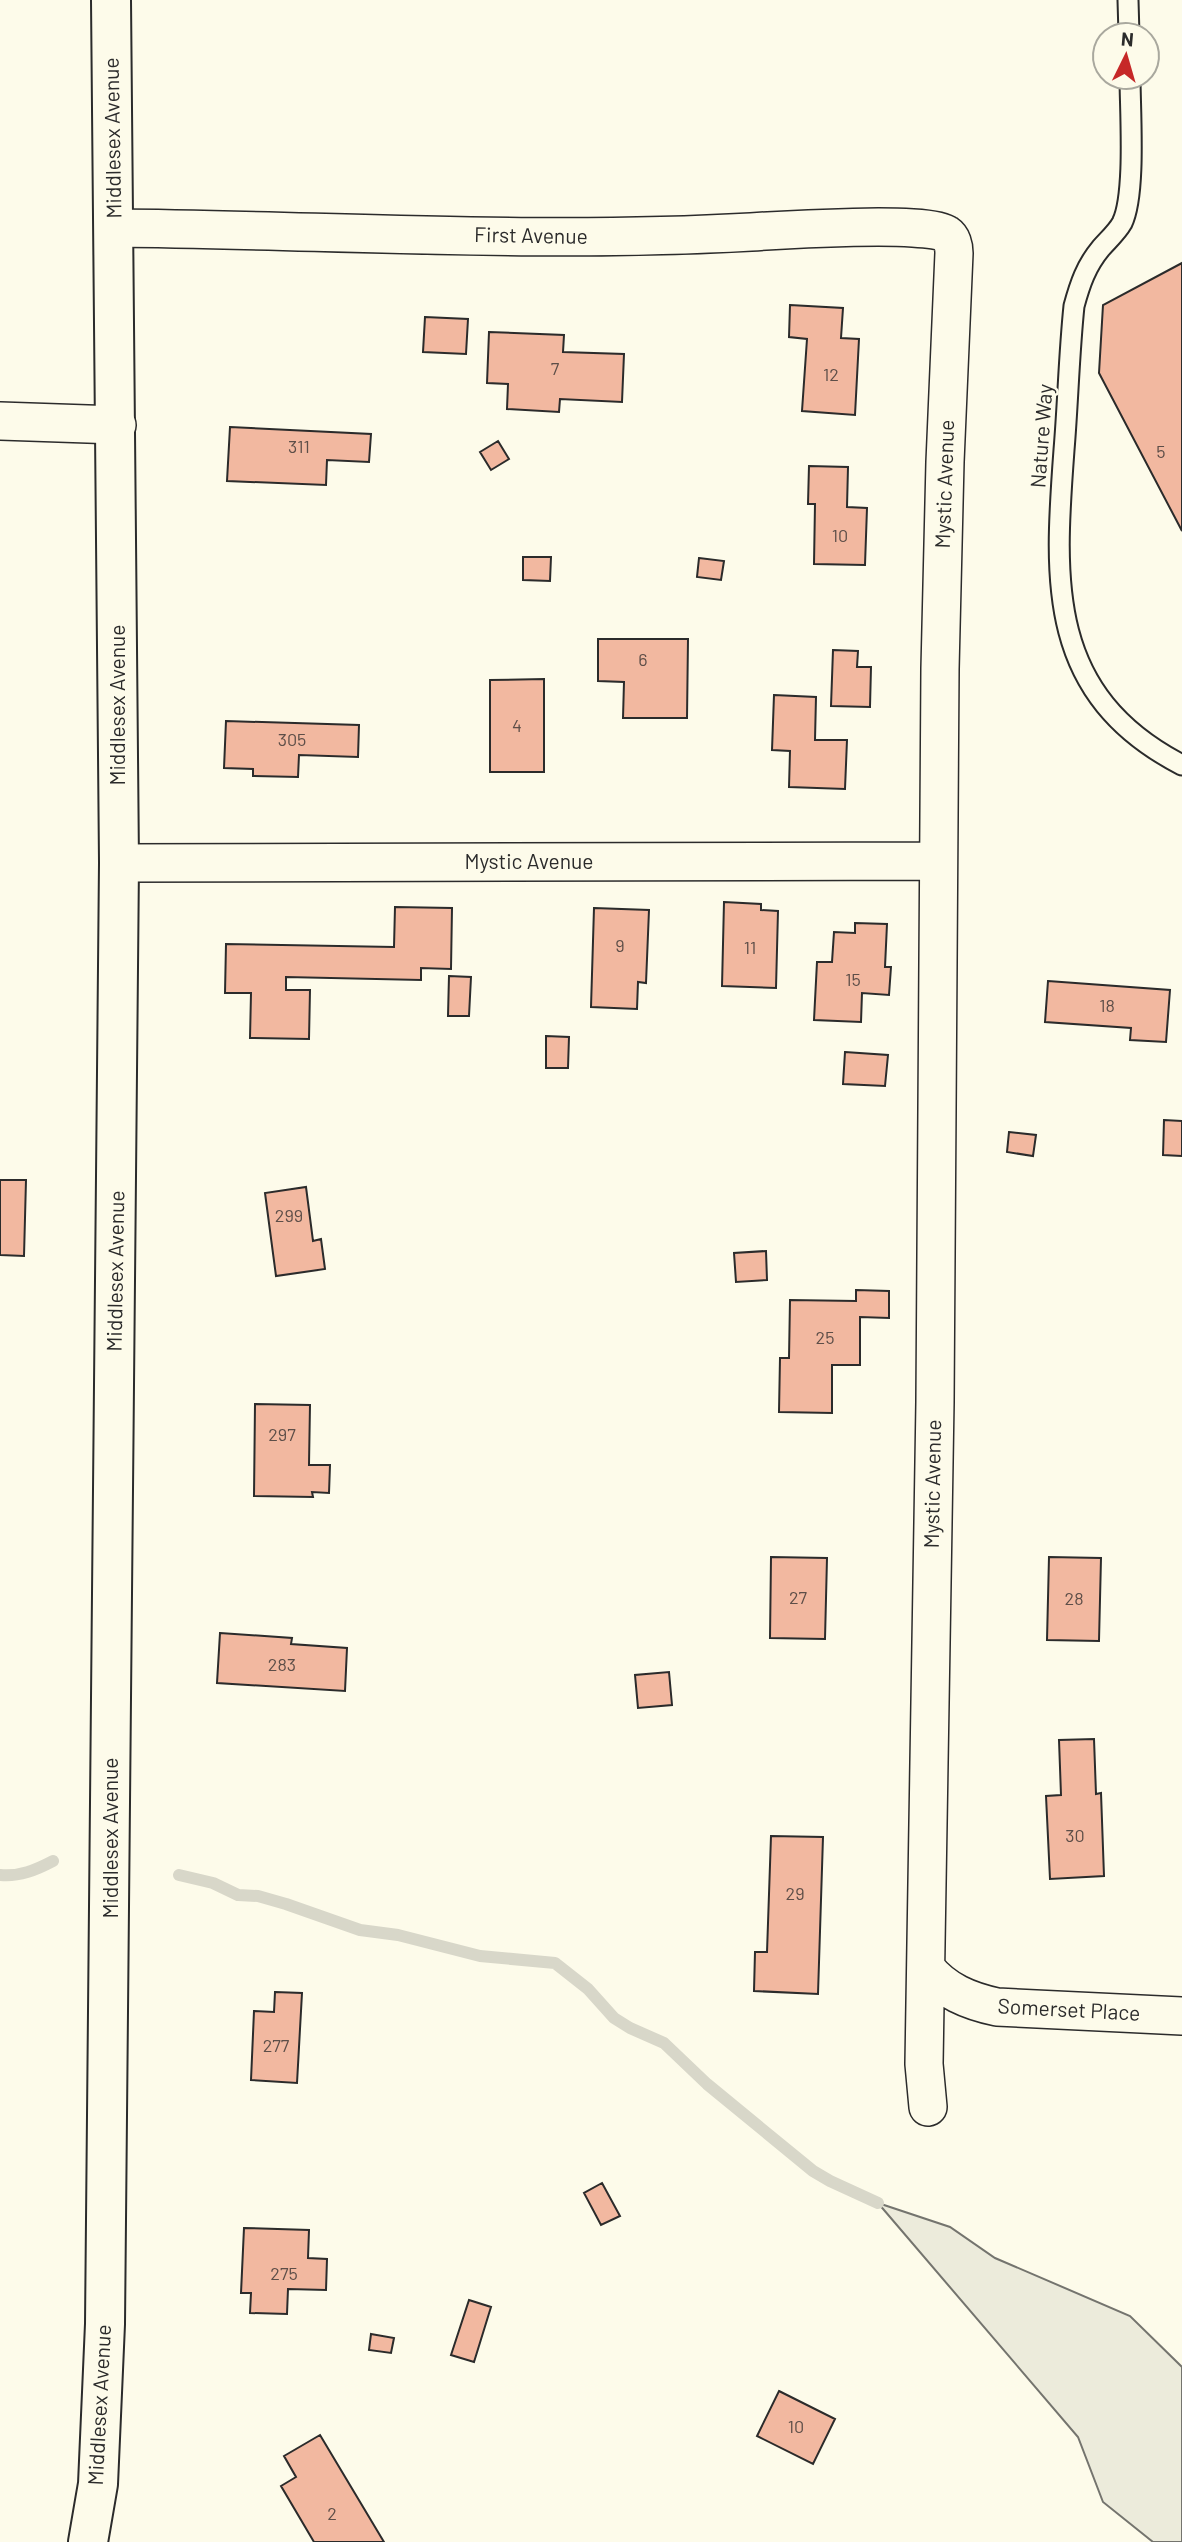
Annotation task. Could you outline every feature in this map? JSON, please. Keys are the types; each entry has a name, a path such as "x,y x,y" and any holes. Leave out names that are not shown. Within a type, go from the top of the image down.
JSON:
{"main road":[{"name":"Middlesex Avenue","path":"88,2542 98,2483 102,2422 107,2213 120,863 111,0"}],"street":[{"name":"First Avenue","path":"114,228 565,238 879,228 937,230 947,234"},
{"name":"Mystic Avenue","path":"928,2107 924,2064 935,1402 941,600 954,253 947,234"},
{"path":"0,421 117,425"},
{"name":"Mystic Avenue","path":"120,863 938,861"},
{"name":"Somerset Place","path":"926,1968 936,1981 948,1990 981,2004 1182,2017"}],"lane":[{"path":"1128,0 1129,21"},
{"name":"Nature Way","path":"1130,91 1130,154 1126,209 1122,223 1099,250 1080,281 1072,329 1059,541 1064,617 1073,649 1099,699 1141,741 1182,765"}],"shaded area":[{"path":"878,2203 950,2227 995,2258 1130,2316 1182,2367 1182,2542 1153,2542 1103,2502 1078,2437"}],"building":[{"path":"1182,263 1182,531 1099,373 1103,305"},
{"path":"790,305 843,308 841,338 859,339 855,415 802,411 807,339 789,337"},
{"path":"425,317 468,319 466,354 423,352"},
{"path":"489,332 564,335 563,352 624,354 622,402 560,399 559,412 507,409 508,384 487,383"},
{"path":"230,427 371,434 369,462 327,460 326,485 227,481"},
{"path":"498,441 509,459 491,470 480,452"},
{"path":"809,466 848,467 847,507 867,508 865,565 814,564 815,504 808,504"},
{"path":"523,557 551,557 550,581 523,580"},
{"path":"699,558 724,561 721,580 697,577"},
{"path":"598,639 688,639 687,718 623,718 624,682 598,681"},
{"path":"833,650 858,651 857,667 871,667 870,707 831,706"},
{"path":"544,679 544,772 490,772 490,680"},
{"path":"774,695 816,697 815,740 847,740 845,789 789,787 790,751 772,750"},
{"path":"226,721 359,725 358,757 299,755 298,777 253,776 253,769 224,768"},
{"path":"724,902 761,904 761,910 778,911 776,988 722,986"},
{"path":"395,907 452,908 451,969 421,968 421,980 286,977 286,990 310,990 309,1039 250,1038 251,993 225,993 226,944 394,947"},
{"path":"594,908 649,910 646,983 638,982 637,1009 591,1007"},
{"path":"855,923 887,924 885,967 891,967 889,995 862,993 861,1022 814,1020 817,962 832,962 834,932 855,933"},
{"path":"449,976 471,977 469,1016 448,1016"},
{"path":"1048,981 1170,990 1166,1042 1130,1040 1131,1028 1045,1022"},
{"path":"546,1036 569,1037 568,1068 546,1068"},
{"path":"845,1052 888,1055 885,1086 843,1084"},
{"path":"1164,1120 1182,1121 1182,1156 1163,1155"},
{"path":"1009,1132 1036,1135 1033,1156 1007,1152"},
{"path":"0,1180 26,1180 24,1256 0,1255"},
{"path":"306,1187 313,1241 321,1239 325,1269 276,1276 265,1193"},
{"path":"766,1251 767,1280 736,1282 734,1253"},
{"path":"856,1290 889,1291 889,1318 860,1317 860,1365 832,1365 832,1413 779,1412 780,1358 789,1358 790,1300 856,1301"},
{"path":"255,1404 310,1405 309,1465 330,1465 329,1493 312,1492 313,1497 254,1496"},
{"path":"771,1557 827,1558 825,1639 770,1638"},
{"path":"1049,1557 1101,1558 1099,1641 1047,1640"},
{"path":"220,1633 292,1638 291,1644 347,1648 345,1691 217,1683"},
{"path":"669,1672 672,1705 638,1708 635,1675"},
{"path":"1094,1739 1096,1794 1101,1793 1104,1876 1050,1879 1046,1796 1061,1795 1059,1740"},
{"path":"771,1836 823,1837 818,1994 754,1991 755,1952 767,1952"},
{"path":"275,1992 302,1993 297,2083 251,2080 254,2011 274,2012"},
{"path":"602,2183 620,2216 601,2225 584,2193"},
{"path":"244,2228 309,2230 308,2258 327,2259 326,2290 288,2289 287,2314 250,2313 251,2293 241,2293"},
{"path":"469,2300 491,2307 474,2362 451,2355"},
{"path":"371,2334 394,2338 391,2353 369,2350"},
{"path":"779,2391 835,2419 813,2464 757,2436"},
{"path":"320,2435 384,2542 314,2542 281,2486 296,2477 284,2456"}],"waterway":[{"path":"0,1875 27,1872 53,1861"},
{"path":"179,1875 213,1883 238,1895 258,1896 286,1904 360,1930 398,1935 480,1956 555,1963 588,1989 614,2018 664,2043 707,2084 813,2171 878,2203"}]}
